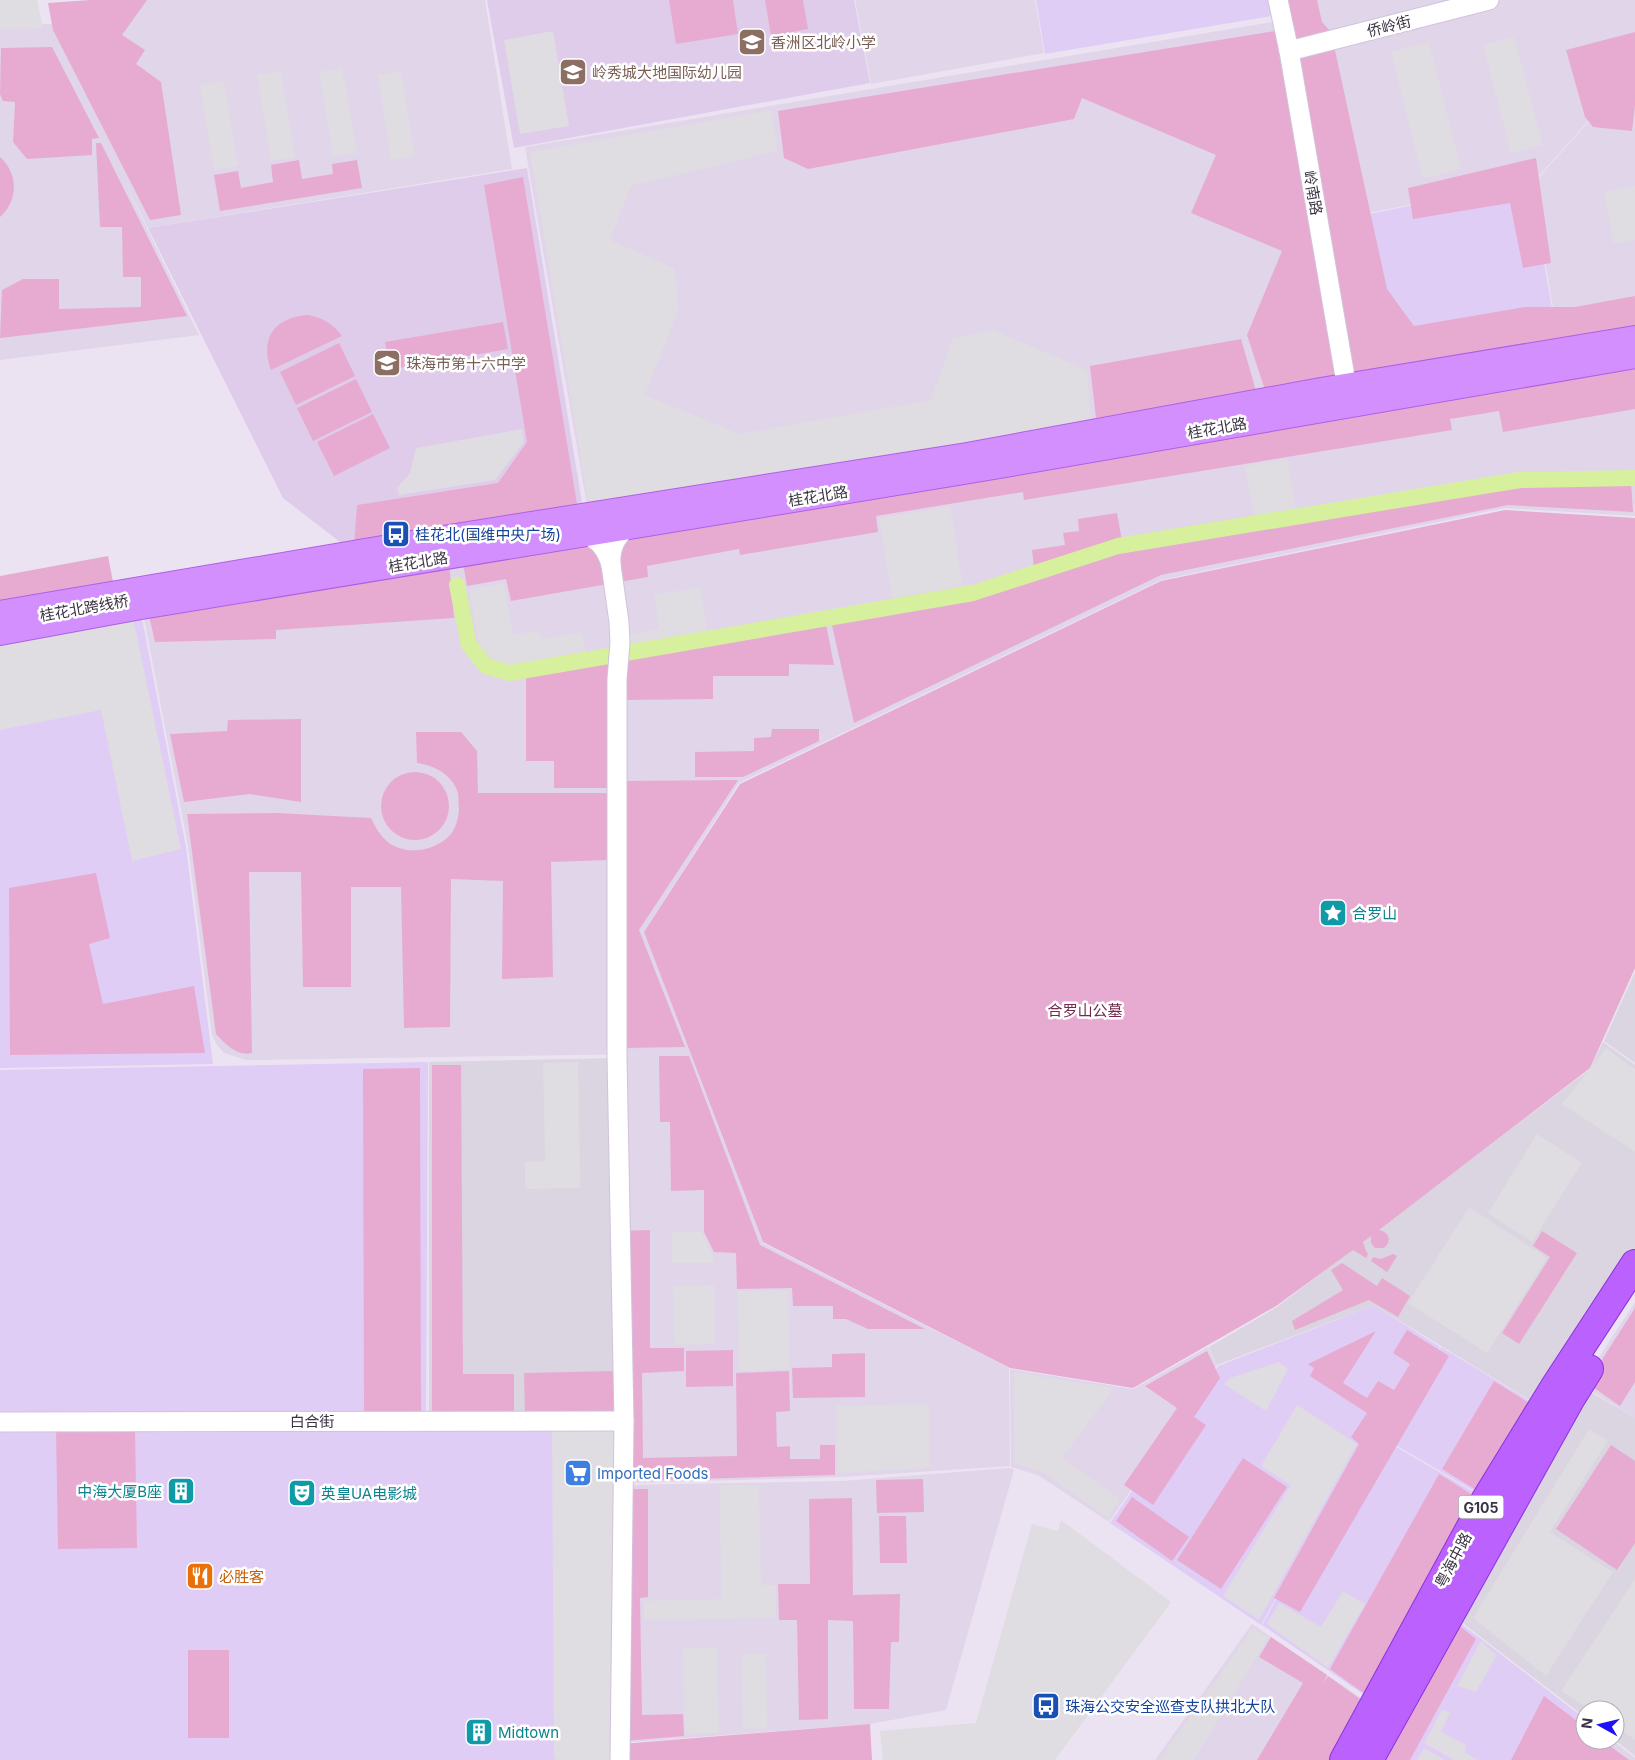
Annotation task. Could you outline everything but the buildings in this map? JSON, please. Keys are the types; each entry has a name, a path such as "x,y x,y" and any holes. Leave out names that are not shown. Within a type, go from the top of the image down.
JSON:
{"highway":[{"name":"粤海中路","path":"1344,1760 1486,1499 1554,1388 1635,1264"},
{"name":"粤海中路","path":"1369,1760 1571,1398 1635,1299"}],"main road":[{"name":"桂花北路","path":"0,613 584,535 970,471 1635,338"},
{"name":"桂花北路","path":"0,633 210,586 982,452 1348,395 1635,356"},
{"name":"桂花北跨线桥","path":"0,623 210,586"}],"street":[{"name":"岭南路","path":"1278,0 1289,51 1348,395"},
{"name":"侨岭街","path":"1289,51 1488,0"},
{"path":"620,1760 624,1421 617,1057 619,652 611,565 615,540 620,533 628,528"},
{"path":"584,535 595,539 602,546 611,565"},
{"name":"白合街","path":"0,1422 624,1421"}],"shaded area":[{"path":"0,0 37,0 43,28 0,29"},
{"path":"108,0 485,0 512,169 148,228 120,173 199,335 0,360 0,24 80,24"},
{"path":"487,0 854,0 870,83 514,148"},
{"path":"855,0 1035,0 1044,53 871,84"},
{"path":"1036,0 1276,0 1278,15 1045,54"},
{"path":"1280,0 1484,0 1290,49"},
{"path":"1494,0 1635,0 1635,69 1536,179 1320,223 1290,52"},
{"path":"1278,21 1343,382 588,511 525,147"},
{"path":"553,31 569,126 520,134 504,40"},
{"path":"1514,37 1543,145 1511,153 1483,45"},
{"path":"1429,42 1461,169 1423,179 1391,52"},
{"path":"342,68 357,153 333,157 319,72"},
{"path":"1635,70 1635,335 1560,348 1532,185"},
{"path":"401,71 415,156 391,160 378,75"},
{"path":"281,72 295,157 271,161 257,75"},
{"path":"224,81 238,166 214,170 200,85"},
{"path":"772,110 777,151 631,186 610,240 674,268 679,308 645,395 739,434 931,400 953,338 993,330 1087,370 1091,421 589,508 530,152"},
{"name":"珠海市第十六中学","path":"527,168 584,515 353,552 283,498 148,228"},
{"path":"1530,181 1559,349 1348,383 1321,224"},
{"path":"1635,186 1635,240 1614,244 1604,192"},
{"path":"1635,357 1635,516 1505,508 1161,580 739,783 644,932 763,1243 1009,1368 1010,1466 842,1477 625,1483 618,1055 648,1054 246,1060 224,1053 212,1035 188,846 142,608"},
{"path":"522,429 524,442 495,480 399,495 397,488 410,473 416,448"},
{"path":"1287,458 1296,510 1254,517 1245,466"},
{"path":"950,506 963,586 892,598 879,518"},
{"path":"504,583 513,635 539,630 541,639 582,632 586,653 513,666 502,664 492,659 478,641 469,590"},
{"path":"700,587 708,633 610,650 608,637 612,593 624,590 631,635 659,629 654,595"},
{"path":"140,608 186,847 213,1064 0,1068 0,634"},
{"path":"133,617 181,849 132,861 101,710 0,730 0,641"},
{"path":"1635,972 1635,1063 1604,1041"},
{"path":"1603,1042 1635,1065 1635,1262 1541,1407 1374,1305 1217,1365 1209,1347 1277,1307 1590,1069"},
{"path":"1606,1048 1635,1069 1635,1152 1562,1104"},
{"path":"616,1058 622,1419 429,1419 429,1062"},
{"path":"428,1062 426,1419 0,1421 0,1070"},
{"path":"578,1062 580,1188 525,1189 525,1162 545,1161 543,1063"},
{"path":"1537,1134 1582,1163 1532,1242 1488,1213"},
{"path":"1469,1207 1547,1258 1487,1353 1408,1303"},
{"path":"701,1231 713,1255 713,1263 672,1263 672,1232"},
{"path":"714,1285 715,1344 674,1345 673,1286"},
{"path":"788,1290 790,1369 739,1371 737,1291"},
{"path":"1635,1302 1635,1418 1581,1385"},
{"path":"1374,1305 1440,1347 1386,1440 1368,1431 1261,1625 1110,1523 1218,1366"},
{"path":"1208,1347 1217,1365 1109,1522 1038,1475 1011,1467 1010,1369 1133,1389"},
{"path":"1441,1347 1540,1407 1484,1497 1387,1440"},
{"path":"1279,1362 1288,1369 1266,1411 1224,1384 1230,1378"},
{"path":"1014,1372 1114,1388 1062,1458 1120,1499 1108,1518 1042,1472 1015,1463"},
{"path":"1580,1386 1635,1418 1635,1756 1625,1748 1625,1700 1575,1700 1575,1709 1451,1614"},
{"path":"929,1404 929,1468 837,1473 836,1406"},
{"path":"1297,1405 1357,1444 1259,1620 1223,1596 1291,1485 1261,1466"},
{"path":"0,1422 623,1422 619,1760 0,1760"},
{"path":"616,1428 612,1760 556,1760 554,1757 552,1429"},
{"path":"1589,1429 1608,1441 1550,1532 1613,1572 1546,1676 1473,1618"},
{"path":"1369,1431 1484,1498 1373,1701 1262,1625"},
{"path":"1009,1468 1014,1470 946,1710 870,1724 621,1743 624,1485 842,1481"},
{"path":"720,1485 759,1485 761,1585 776,1585 776,1618 644,1620 644,1601 721,1599"},
{"path":"1061,1520 1171,1602 1055,1760 883,1760 880,1731 976,1723 1032,1524 1058,1531"},
{"path":"1635,1579 1635,1740 1625,1733 1625,1700 1575,1700 1561,1691"},
{"path":"1343,1591 1365,1604 1328,1668 1267,1624 1279,1603 1321,1627"},
{"path":"1450,1615 1575,1711 1575,1750 1587,1750 1587,1760 1370,1760"},
{"path":"1252,1624 1373,1706 1343,1760 1155,1760"},
{"path":"1253,1628 1268,1638 1194,1760 1159,1760"},
{"path":"1481,1641 1497,1655 1476,1692 1457,1686"},
{"path":"683,1648 717,1648 719,1733 685,1734"},
{"path":"742,1654 766,1654 767,1728 743,1729"},
{"path":"1442,1710 1450,1712 1441,1732 1466,1745 1465,1753 1478,1760 1454,1760 1424,1743"},
{"path":"1424,1748 1445,1760 1417,1760"},
{"path":"1590,1750 1625,1750 1635,1758 1635,1760 1588,1760"}],"green space":[{"path":"90,0 147,0 122,35 145,50 136,64 161,82 181,215 150,220 53,30 48,3"},
{"path":"669,0 733,0 738,34 676,44"},
{"path":"765,0 803,0 808,29 771,36"},
{"path":"1281,0 1317,0 1322,22 1331,32 1387,289 1414,326 1525,307 1575,307 1635,296 1635,332 1351,380"},
{"path":"1275,31 1337,377 1265,390 1247,335 1282,251 1191,213 1216,155 1082,98 1074,119 808,169 784,158 778,111"},
{"path":"1635,32 1635,105 1632,131 1593,127 1585,117 1566,50"},
{"path":"52,47 99,138 92,139 92,155 27,159 13,142 15,102 3,101 0,94 1,48"},
{"path":"96,143 101,143 187,316 0,338 2,290 23,279 59,279 59,309 141,307 141,277 123,277 122,227 100,227"},
{"path":"0,157 10,171 14,187 11,203 0,217"},
{"path":"1536,158 1551,263 1523,268 1510,203 1413,219 1408,188"},
{"path":"299,160 302,179 333,174 332,164 357,160 362,188 220,211 214,175 238,171 241,188 273,182 271,165"},
{"path":"523,177 578,510 354,547 357,505 498,483 527,442 484,185"},
{"path":"308,315 327,322 342,336 271,370 267,348 273,331 287,320"},
{"path":"503,322 508,349 389,370 385,342"},
{"path":"1241,339 1256,391 1096,418 1090,366"},
{"path":"339,343 355,376 296,405 280,372"},
{"path":"1635,360 1635,409 1503,432 1499,411 1450,419 1452,430 1024,500 1023,492 876,516 878,532 740,555 739,549 647,566 648,577 511,601 506,579 467,586 462,558"},
{"path":"356,379 372,412 313,441 297,408"},
{"path":"373,414 390,448 334,476 317,442"},
{"path":"1523,482 1631,482 1633,512 1508,505 1161,575 854,723 831,621 970,597 1116,549"},
{"name":"合罗山公墓","path":"1505,510 1635,518 1635,968 1590,1068 1379,1230 1387,1234 1389,1239 1384,1248 1375,1248 1371,1243 1371,1236 1363,1242 1368,1254 1366,1258 1353,1250 1276,1306 1133,1388 1010,1368 763,1242 644,932 740,784 1161,581"},
{"path":"1117,513 1122,541 1034,568 1032,550 1065,545 1063,533 1079,531 1078,519"},
{"path":"108,556 114,587 0,608 0,576"},
{"path":"449,562 454,618 276,630 276,639 155,642 148,611"},
{"path":"826,624 834,665 789,664 789,676 713,676 713,699 624,700 623,658"},
{"path":"611,661 609,788 554,788 554,761 526,761 526,674"},
{"path":"301,719 301,802 250,794 184,802 170,734 227,731 228,720"},
{"path":"772,729 819,729 819,741 743,777 695,777 695,752 754,751 754,738 771,737"},
{"path":"416,732 461,732 477,751 478,793 609,793 609,860 551,862 553,977 502,979 503,881 451,879 450,1027 404,1028 401,887 351,887 351,987 303,987 301,872 249,872 252,1053 242,1053 232,1049 216,1034 187,814 277,813 371,818 383,838 389,843 397,847 413,850 430,848 445,840 453,831 459,808 458,795 452,781 442,772 430,766 417,763"},
{"path":"422,772 434,778 443,787 449,799 447,819 439,830 422,840 408,840 391,830 383,819 381,799 391,782 402,774"},
{"path":"738,780 639,930 685,1047 623,1048 622,781"},
{"path":"96,873 110,938 89,944 103,1004 194,986 205,1053 10,1055 9,888"},
{"path":"659,1056 689,1056 760,1245 925,1329 868,1329 846,1319 833,1319 833,1306 793,1306 792,1288 737,1289 736,1253 714,1252 704,1232 704,1190 671,1191 670,1122 660,1122"},
{"path":"432,1065 461,1065 463,1374 514,1374 514,1415 432,1415"},
{"path":"420,1068 421,1414 364,1414 363,1069"},
{"path":"650,1230 650,1348 684,1348 684,1371 642,1373 643,1458 737,1456 736,1373 789,1371 790,1411 776,1412 777,1447 790,1446 790,1459 820,1459 820,1445 835,1445 835,1475 628,1481 622,1231"},
{"path":"1542,1231 1577,1253 1519,1344 1502,1333 1550,1257 1533,1246"},
{"path":"1393,1254 1397,1256 1387,1272 1371,1261 1373,1257 1381,1259"},
{"path":"1342,1263 1377,1286 1382,1278 1410,1296 1398,1317 1369,1300 1295,1330 1292,1321 1343,1290 1331,1270"},
{"path":"1635,1308 1635,1382 1620,1406 1587,1383"},
{"path":"1407,1330 1449,1356 1300,1612 1274,1598 1359,1444 1351,1437 1367,1413 1310,1376 1314,1368 1308,1364 1376,1331 1343,1383 1367,1398 1378,1381 1394,1390 1410,1364 1393,1353"},
{"path":"733,1350 733,1386 686,1387 686,1351"},
{"path":"1207,1351 1220,1378 1194,1417 1206,1425 1153,1505 1124,1485 1177,1408 1145,1386"},
{"path":"865,1353 865,1397 793,1398 792,1368 832,1367 832,1354"},
{"path":"618,1371 619,1413 525,1415 524,1373"},
{"path":"1494,1381 1537,1408 1484,1495 1442,1469"},
{"path":"135,1427 137,1548 58,1549 56,1429"},
{"path":"1611,1445 1635,1461 1635,1543 1617,1570 1556,1529"},
{"path":"1243,1458 1287,1487 1221,1589 1177,1560"},
{"path":"1439,1474 1481,1500 1372,1699 1330,1669"},
{"path":"923,1479 924,1512 877,1513 876,1480"},
{"path":"626,1489 648,1489 648,1597 640,1598 642,1715 683,1714 684,1736 624,1741"},
{"path":"1132,1497 1189,1537 1172,1561 1116,1521"},
{"path":"852,1498 853,1595 900,1594 899,1642 891,1642 889,1709 854,1709 853,1621 828,1620 828,1719 799,1720 797,1620 779,1620 778,1584 810,1584 809,1499"},
{"path":"879,1516 906,1516 907,1563 880,1563"},
{"path":"1451,1619 1476,1639 1410,1760 1372,1760"},
{"path":"1271,1637 1327,1675 1323,1684 1328,1676 1370,1706 1341,1760 1257,1760 1303,1683 1259,1657"},
{"path":"188,1650 229,1650 229,1738 188,1738"},
{"path":"1544,1696 1575,1719 1575,1750 1616,1750 1629,1760 1511,1760"},
{"path":"870,1724 872,1760 621,1760 621,1744"}],"waterway":[{"path":"457,585 469,645 486,666 510,673 973,593 1118,546 1520,480 1635,478"}],"place":[{"name":"香洲区北岭小学","path":"752,42"},
{"name":"岭秀城大地国际幼儿园","path":"573,72"},
{"name":"珠海市第十六中学","path":"387,363"},
{"name":"桂花北(国维中央广场)","path":"396,534"},
{"name":"合罗山","path":"1333,913"},
{"name":"Imported Foods","path":"578,1473"},
{"name":"中海大厦B座","path":"181,1491"},
{"name":"英皇UA电影城","path":"302,1493"},
{"name":"必胜客","path":"200,1576"},
{"name":"珠海公交安全巡查支队拱北大队","path":"1046,1706"},
{"name":"Midtown","path":"479,1732"}]}
